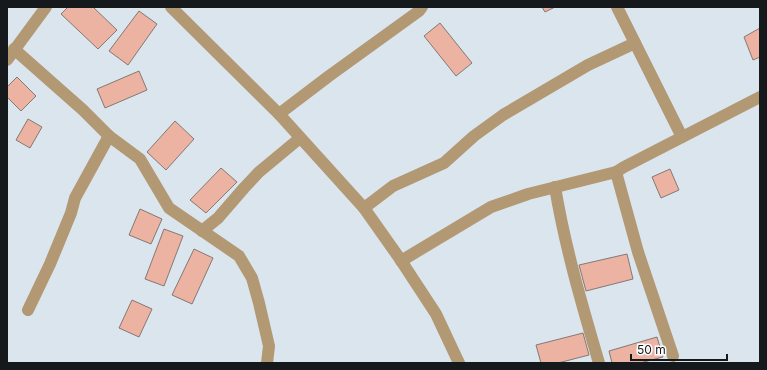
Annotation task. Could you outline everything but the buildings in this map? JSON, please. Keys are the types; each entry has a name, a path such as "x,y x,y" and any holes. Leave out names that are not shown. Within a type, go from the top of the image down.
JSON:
{"street":[{"path":"7,60 46,7"},
{"path":"279,114 420,11 422,7"},
{"path":"617,7 682,137"},
{"path":"175,8 279,114 364,208 402,261 436,314 459,363"},
{"path":"364,208 393,186 444,163 474,136 503,114 588,65 636,43"},
{"path":"14,49 83,110 109,136 140,159 169,208 239,256 252,278 259,302 269,346 267,363"},
{"path":"402,261 490,207 528,194 616,172 760,97"},
{"path":"28,310 50,264 71,213 75,198 109,136"},
{"path":"202,232 218,218 259,172 300,138"},
{"path":"616,172 638,252 673,356"},
{"path":"556,187 569,259 599,363"}]}
